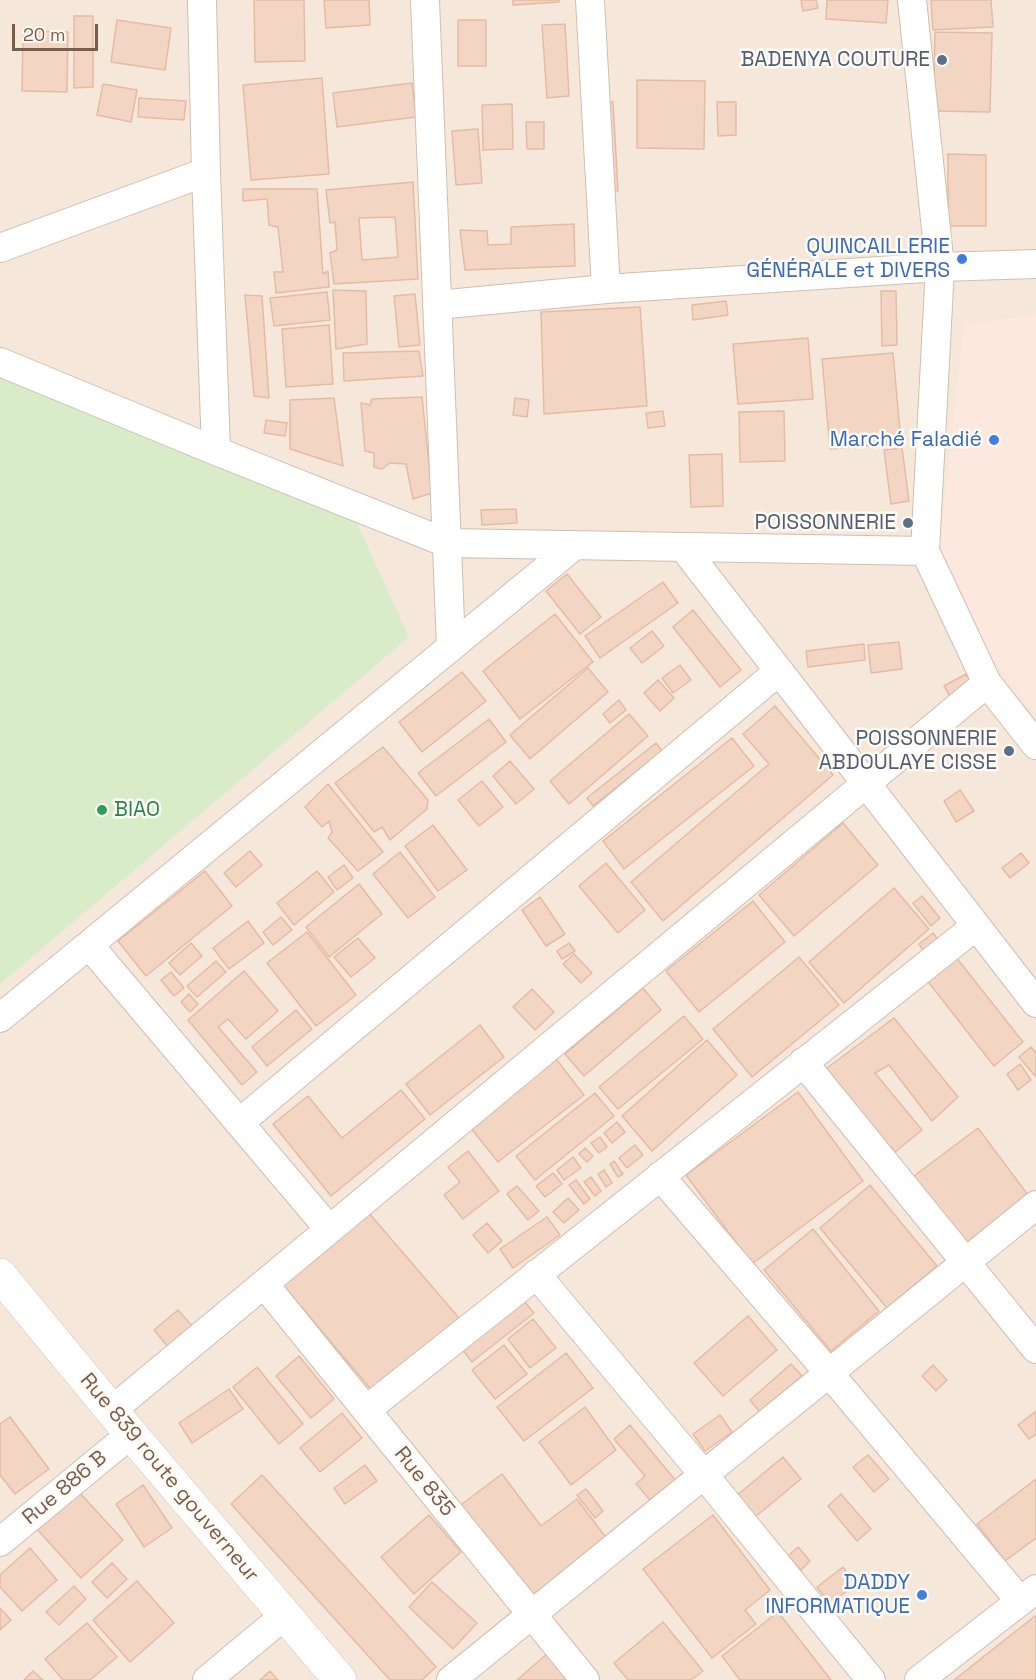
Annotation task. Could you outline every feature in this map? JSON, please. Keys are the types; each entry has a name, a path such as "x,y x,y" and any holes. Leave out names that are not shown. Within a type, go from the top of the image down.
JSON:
{"street":[{"path":"202,0 216,451"},
{"path":"425,0 451,647"},
{"path":"590,0 606,290"},
{"path":"912,0 940,267 925,551 987,683 1036,745"},
{"path":"0,248 206,172"},
{"path":"437,305 606,290 940,267 1036,264"},
{"path":"0,362 447,543 925,551"},
{"path":"0,1018 574,546"},
{"path":"683,547 1036,1003"},
{"path":"239,1123 779,671"},
{"name":"Rue 886 B","path":"0,1542 264,1284 987,683"},
{"path":"366,1410 976,926"},
{"path":"88,945 329,1229"},
{"path":"803,1062 1036,1349"},
{"path":"660,1176 829,1373 1028,1595 919,1680"},
{"path":"452,1680 1036,1205"},
{"path":"536,1274 704,1474 871,1680"},
{"name":"Rue 839 route gouverneur","path":"0,1275 121,1422 340,1680"},
{"name":"Rue 835","path":"264,1284 585,1680"},
{"path":"207,1680 285,1615"}],"shaded area":[{"path":"0,0 1036,0 1036,1680 0,1680"},
{"name":"Marché Faladié","path":"1036,315 1036,714 977,640 939,554 964,325"}],"green space":[{"name":"BIAO","path":"0,378 355,519 409,637 0,984"}],"building":[{"path":"254,0 304,0 305,61 255,62"},
{"path":"324,0 369,0 370,25 326,28"},
{"path":"513,0 559,0 559,2 513,5"},
{"path":"801,0 816,0 818,8 803,11"},
{"path":"827,0 888,0 886,23 826,19"},
{"path":"931,0 991,0 993,27 933,30"},
{"path":"74,16 93,16 93,87 74,88"},
{"path":"117,20 171,28 165,70 111,62"},
{"path":"458,20 486,20 486,66 458,66"},
{"path":"565,24 569,96 547,98 542,25"},
{"path":"23,31 68,32 67,92 22,91"},
{"path":"935,32 992,33 990,112 933,111"},
{"path":"322,78 329,174 251,180 243,85"},
{"path":"637,80 705,81 704,149 637,148"},
{"path":"412,83 416,117 337,127 333,93"},
{"path":"103,84 137,90 131,122 97,115"},
{"path":"139,98 186,101 184,120 138,117"},
{"path":"613,102 618,191 602,192 598,103"},
{"path":"717,102 736,102 736,135 718,136"},
{"path":"512,104 513,149 483,150 482,105"},
{"path":"526,122 544,122 544,149 527,149"},
{"path":"478,129 482,183 456,185 452,131"},
{"path":"948,154 986,155 986,226 948,226"},
{"path":"413,182 418,279 334,284 330,253 337,250 335,222 330,223 326,190","holes":["395,217 398,257 362,260 359,218"]},
{"path":"243,189 317,189 323,274 328,271 329,287 276,293 274,272 283,272 278,227 269,225 267,199 243,201"},
{"path":"574,224 575,266 465,270 460,230 487,231 488,245 511,244 511,227"},
{"path":"333,290 366,291 367,344 336,349"},
{"path":"881,291 896,291 897,345 882,346"},
{"path":"327,292 330,320 274,326 270,298"},
{"path":"415,294 420,345 399,347 394,296"},
{"path":"245,295 262,296 269,398 254,396"},
{"path":"726,301 728,315 693,320 692,305"},
{"path":"640,307 647,406 544,414 541,312"},
{"path":"329,325 333,384 286,387 282,329"},
{"path":"808,338 813,399 738,404 733,344"},
{"path":"419,351 423,376 344,381 343,353"},
{"path":"893,353 901,443 830,449 822,359"},
{"path":"422,397 432,493 413,499 406,464 390,463 382,469 374,467 374,453 365,451 361,403 370,405 372,399"},
{"path":"334,398 343,466 290,449 290,400"},
{"path":"515,398 529,400 527,417 513,415"},
{"path":"663,411 665,426 648,428 646,413"},
{"path":"784,411 785,461 740,462 739,412"},
{"path":"266,420 287,423 285,436 264,433"},
{"path":"902,448 909,501 891,504 884,450"},
{"path":"722,454 723,506 691,507 689,455"},
{"path":"516,509 517,523 482,525 481,510"},
{"path":"567,574 601,617 580,634 546,591"},
{"path":"663,582 678,603 600,658 585,636"},
{"path":"693,610 741,670 720,687 673,627"},
{"path":"555,614 593,662 520,719 483,671"},
{"path":"652,631 664,646 642,663 630,648"},
{"path":"899,642 902,669 871,673 868,645"},
{"path":"864,644 865,660 808,667 806,651"},
{"path":"680,665 691,680 673,693 662,678"},
{"path":"588,668 608,692 530,759 510,735"},
{"path":"462,672 486,701 422,752 399,722"},
{"path":"966,674 973,686 951,698 944,686"},
{"path":"658,680 674,698 660,711 644,693"},
{"path":"619,700 626,710 610,723 603,714"},
{"path":"775,706 833,775 663,921 631,882 769,764 743,734"},
{"path":"629,714 648,736 569,804 550,781"},
{"path":"489,719 506,742 436,796 418,773"},
{"path":"732,738 754,766 624,869 603,841"},
{"path":"656,743 662,751 593,806 587,798"},
{"path":"383,747 428,800 427,809 390,840 382,827 374,832 335,783"},
{"path":"510,761 534,789 516,804 493,776"},
{"path":"482,781 503,807 479,826 458,800"},
{"path":"328,784 383,852 358,871 328,838 332,832 329,821 322,827 305,807"},
{"path":"960,790 974,811 956,822 944,801"},
{"path":"843,823 878,865 794,936 759,895"},
{"path":"433,825 467,870 438,891 405,846"},
{"path":"250,851 262,865 236,887 224,873"},
{"path":"400,852 435,897 408,918 373,874"},
{"path":"1021,853 1029,863 1010,878 1002,868"},
{"path":"606,863 645,910 618,933 579,886"},
{"path":"344,865 353,878 337,890 328,877"},
{"path":"205,871 232,906 146,976 118,941"},
{"path":"317,871 334,892 294,925 277,903"},
{"path":"359,884 382,914 329,957 306,927"},
{"path":"894,888 929,929 844,1003 809,962"},
{"path":"922,896 940,918 931,926 913,903"},
{"path":"540,897 565,934 546,946 522,910"},
{"path":"753,901 785,942 699,1012 666,971"},
{"path":"281,917 292,930 273,945 263,932"},
{"path":"248,921 264,943 229,969 213,948"},
{"path":"307,932 356,995 316,1026 267,963"},
{"path":"933,933 940,942 925,953 919,944"},
{"path":"358,938 375,958 351,977 334,957"},
{"path":"191,943 202,956 180,975 169,963"},
{"path":"569,943 575,951 562,959 557,951"},
{"path":"574,954 592,973 581,983 563,964"},
{"path":"955,956 1023,1042 994,1066 926,979"},
{"path":"799,957 839,1005 752,1077 713,1029"},
{"path":"216,961 226,972 197,997 187,986"},
{"path":"244,971 278,1011 246,1039 228,1019 218,1027 257,1072 242,1085 188,1020"},
{"path":"171,972 184,988 174,996 161,980"},
{"path":"643,988 661,1010 584,1076 565,1054"},
{"path":"532,989 554,1012 535,1030 513,1007"},
{"path":"189,994 198,1004 190,1012 181,1002"},
{"path":"296,1010 312,1029 267,1066 252,1047"},
{"path":"684,1016 703,1039 618,1109 599,1087"},
{"path":"894,1018 958,1097 932,1121 889,1065 875,1073 922,1130 895,1152 823,1071"},
{"path":"480,1025 504,1057 430,1115 406,1084"},
{"path":"707,1040 737,1075 652,1151 622,1116"},
{"path":"1031,1047 1036,1053 1036,1077 1019,1057"},
{"path":"556,1059 584,1095 498,1162 470,1127"},
{"path":"1020,1064 1031,1080 1018,1090 1007,1074"},
{"path":"401,1090 425,1119 331,1196 273,1124 308,1096 342,1138"},
{"path":"798,1092 863,1181 752,1264 686,1175"},
{"path":"595,1093 614,1116 535,1180 516,1156"},
{"path":"617,1122 625,1132 612,1143 604,1133"},
{"path":"978,1128 1028,1195 965,1244 914,1176"},
{"path":"600,1137 607,1147 599,1153 591,1143"},
{"path":"635,1145 643,1155 627,1168 619,1158"},
{"path":"585,1148 593,1156 587,1162 579,1154"},
{"path":"468,1151 499,1191 463,1219 444,1195 460,1182 448,1167"},
{"path":"573,1157 581,1168 564,1180 557,1170"},
{"path":"614,1161 623,1174 618,1177 610,1164"},
{"path":"604,1170 612,1183 606,1187 598,1174"},
{"path":"553,1173 562,1184 545,1197 536,1186"},
{"path":"591,1177 601,1191 595,1196 584,1182"},
{"path":"576,1180 590,1199 584,1204 569,1185"},
{"path":"870,1185 937,1266 887,1308 820,1228"},
{"path":"517,1186 539,1211 528,1220 507,1194"},
{"path":"568,1198 579,1210 564,1223 553,1212"},
{"path":"368,1212 459,1318 373,1392 283,1285"},
{"path":"547,1217 560,1235 513,1268 500,1249"},
{"path":"487,1223 502,1241 488,1253 473,1235"},
{"path":"813,1229 879,1311 831,1351 764,1270"},
{"path":"519,1295 534,1313 472,1362 458,1344"},
{"path":"178,1310 193,1327 169,1348 154,1330"},
{"path":"748,1316 777,1350 723,1396 694,1363"},
{"path":"533,1319 556,1348 530,1368 508,1339"},
{"path":"504,1345 527,1374 495,1399 472,1370"},
{"path":"566,1353 593,1388 524,1441 497,1407"},
{"path":"299,1356 334,1399 311,1418 276,1376"},
{"path":"791,1364 802,1376 760,1412 750,1400"},
{"path":"933,1365 947,1380 936,1391 922,1376"},
{"path":"257,1367 303,1424 279,1444 233,1387"},
{"path":"229,1389 243,1409 192,1443 179,1423"},
{"path":"585,1407 616,1450 571,1485 539,1442"},
{"path":"1036,1411 1036,1434 1029,1439 1018,1425"},
{"path":"342,1413 362,1438 320,1472 300,1448"},
{"path":"720,1415 732,1432 705,1451 693,1434"},
{"path":"10,1417 49,1469 15,1494 0,1475 0,1424"},
{"path":"630,1425 675,1480 651,1501 636,1484 645,1476 614,1439"},
{"path":"868,1455 889,1479 874,1492 853,1467"},
{"path":"783,1457 801,1479 754,1518 736,1496"},
{"path":"365,1465 377,1481 345,1504 334,1488"},
{"path":"502,1474 541,1526 577,1499 607,1539 527,1599 458,1507"},
{"path":"262,1475 436,1667 422,1680 390,1680 231,1504"},
{"path":"1036,1479 1036,1538 1005,1561 977,1524"},
{"path":"143,1485 172,1528 144,1547 116,1504"},
{"path":"586,1489 603,1511 595,1518 577,1495"},
{"path":"78,1491 123,1540 81,1578 37,1529"},
{"path":"841,1494 871,1529 857,1541 828,1506"},
{"path":"429,1515 461,1552 414,1594 381,1557"},
{"path":"713,1515 770,1590 745,1610 756,1624 712,1658 643,1569"},
{"path":"798,1547 810,1561 801,1570 788,1556"},
{"path":"30,1548 57,1580 22,1611 0,1587 0,1575"},
{"path":"112,1563 127,1579 107,1598 92,1582"},
{"path":"843,1567 856,1584 830,1604 817,1587"},
{"path":"137,1581 174,1623 130,1662 93,1620"},
{"path":"432,1582 477,1623 453,1649 409,1607"},
{"path":"74,1586 86,1599 59,1625 46,1612"},
{"path":"0,1608 11,1620 0,1630"},
{"path":"778,1612 831,1680 740,1680 722,1656"},
{"path":"1035,1616 1036,1679 954,1680"},
{"path":"663,1622 703,1671 691,1680 628,1680 614,1663"},
{"path":"87,1623 117,1657 90,1680 63,1680 45,1659"},
{"path":"548,1653 571,1680 517,1680"},
{"path":"33,1671 43,1680 24,1680"},
{"path":"270,1671 278,1680 260,1680"}],"place":[{"name":"BADENYA COUTURE","path":"942,60"},
{"name":"QUINCAILLERIE GÉNÉRALE et DIVERS","path":"962,259"},
{"name":"Marché Faladié","path":"994,440"},
{"name":"POISSONNERIE","path":"908,523"},
{"name":"POISSONNERIE ABDOULAYE CISSE","path":"1009,751"},
{"name":"BIAO","path":"102,810"},
{"name":"DADDY INFORMATIQUE","path":"922,1595"}]}
